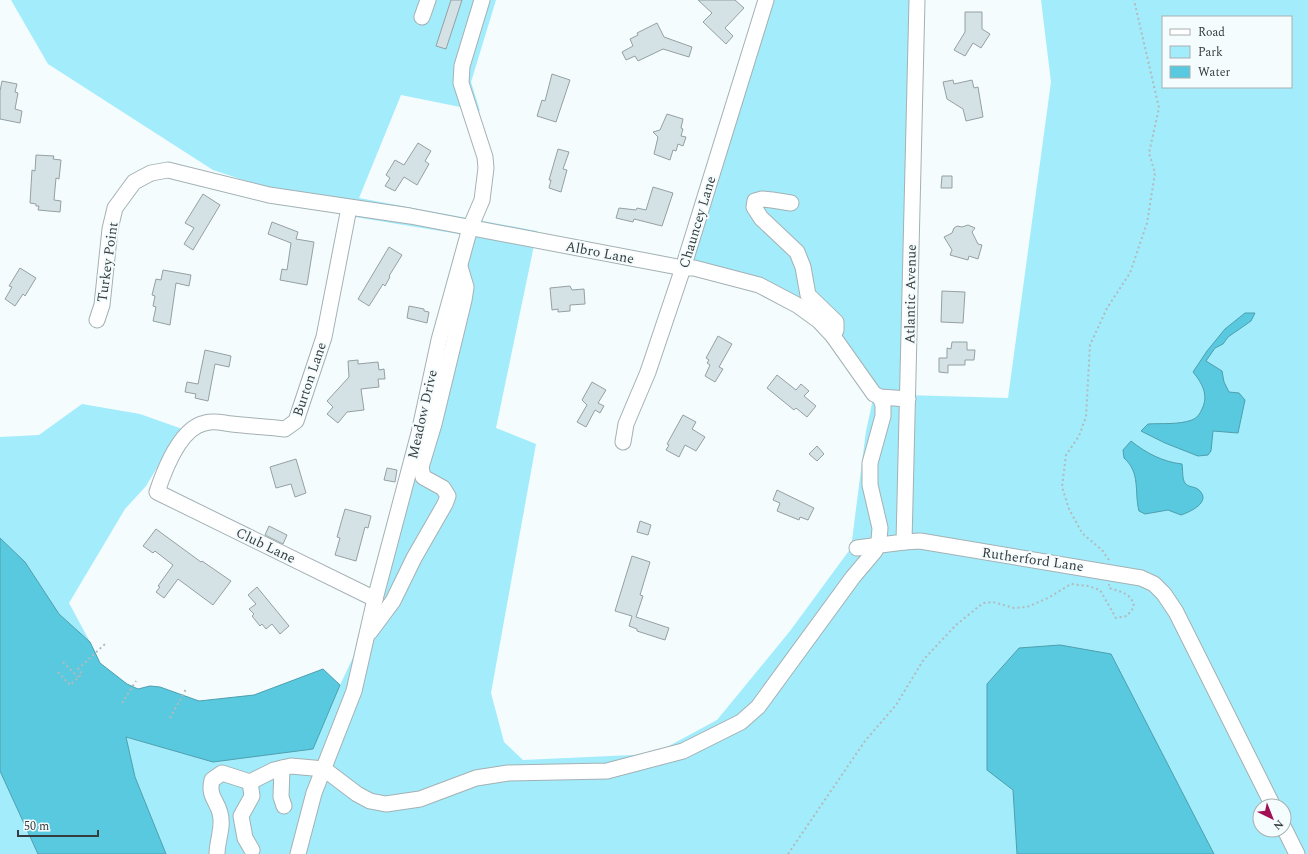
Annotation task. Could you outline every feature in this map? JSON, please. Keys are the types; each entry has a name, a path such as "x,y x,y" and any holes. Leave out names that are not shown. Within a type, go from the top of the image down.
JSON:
{"street":[{"path":"422,17 428,0"},
{"name":"Meadow Drive","path":"298,854 314,793 354,691 375,599 418,433 440,340 470,228 482,200 486,168 478,134 461,83 462,66 482,0"},
{"name":"Chauncey Lane","path":"623,442 626,424 648,372 683,268 766,0"},
{"name":"Atlantic Avenue","path":"904,542 916,0"},
{"name":"Turkey Point","path":"97,320 102,305 110,229 115,208 134,182 151,173 168,170 246,189"},
{"name":"Albro Lane","path":"246,189 270,195 470,228 683,268 694,268 759,286 797,304 819,321 833,336 872,392 880,397"},
{"path":"791,203 762,199 755,201 754,207 761,218 797,252 801,259 808,295 836,322 836,330 833,336"},
{"name":"Burton Lane","path":"158,492 162,477 174,453 188,432 203,423 218,421 285,429 296,421 324,337 349,208"},
{"path":"366,637 393,601 414,558 445,504 448,496 443,488 423,477 421,467 434,424 464,300 466,287 460,267"},
{"path":"217,854 222,821 220,812 212,794 212,780 217,775 222,774 250,782 282,768 291,766 324,769 357,794 370,801 386,804 420,799 476,778 508,773 607,771 683,751 741,722 758,707 853,577 870,558 877,546 880,528 870,485 870,463 883,416 883,405 880,397 908,400"},
{"name":"Club Lane","path":"158,492 375,599"},
{"name":"Rutherford Lane","path":"904,542 920,541 1107,571 1141,578 1158,588 1176,612 1269,798"},
{"path":"857,548 904,542"},
{"path":"282,768 281,798 284,806"},
{"path":"250,782 252,796 241,816 245,838 252,850"},
{"path":"1289,838 1297,854"}],"path":[{"path":"788,854 865,741 896,705 924,659 956,624 983,603 993,602 1014,608 1027,607 1048,598 1071,584 1088,586 1100,590 1116,618 1127,616 1134,607 1132,599 1128,595 1109,588 1107,571 1109,560 1102,550 1082,533 1069,509 1062,487 1066,455 1079,436 1086,417 1090,345 1107,308 1130,274 1147,223 1155,173 1148,153 1159,108 1134,0"},
{"path":"58,672 70,685 82,674 78,669 105,644"},
{"path":"63,662 78,677"},
{"path":"122,703 136,681"},
{"path":"170,718 186,689"}],"green space":[{"path":"11,0 496,0 471,82 480,111 401,95 359,198 537,231 496,428 536,444 491,693 504,742 523,760 654,754 717,720 790,631 851,548 866,431 873,399 801,301 686,265 767,0 912,0 905,395 1008,398 1051,82 1041,0 1308,0 1308,854 166,854 135,777 125,737 213,762 313,749 340,685 377,607 471,236 355,217 213,170 48,64"},
{"path":"82,404 140,414 188,431 167,451 146,486 125,509 69,603 90,642 59,614 25,562 0,538 0,437 39,435"},
{"path":"0,771 38,854 0,854"}],"water":[{"path":"1245,313 1255,313 1251,321 1228,337 1223,344 1215,348 1206,361 1222,371 1224,382 1229,392 1239,393 1245,400 1238,433 1213,431 1211,451 1208,455 1198,456 1165,443 1141,431 1148,424 1181,423 1192,420 1198,416 1204,404 1205,394 1202,385 1193,372 1207,351 1225,329"},
{"path":"1131,441 1155,456 1182,464 1185,483 1188,486 1199,490 1202,494 1203,499 1198,506 1181,515 1168,510 1145,514 1139,511 1135,476 1133,470 1124,458 1123,450"},
{"path":"0,538 25,562 59,614 90,642 100,663 127,684 138,689 150,686 160,687 199,701 254,695 323,669 340,685 313,749 213,762 126,737 135,777 166,854 38,854 0,771"},
{"path":"1060,645 1111,654 1214,854 1017,854 1013,790 987,770 987,684 1019,648"}],"building":[{"path":"451,0 462,0 446,49 436,46"},
{"path":"698,0 735,0 744,8 725,28 733,36 726,44 703,22 712,13"},
{"path":"965,12 982,12 982,29 990,34 981,48 973,43 965,56 954,50 965,32"},
{"path":"657,23 664,37 692,47 689,57 663,49 638,61 635,56 626,60 622,52 633,46 630,39 638,35 637,33"},
{"path":"552,74 570,80 556,122 537,116 542,100 545,101"},
{"path":"953,80 954,84 972,80 974,88 978,87 983,117 966,121 963,109 947,99 943,82"},
{"path":"2,81 17,84 15,92 18,93 15,109 22,111 20,123 0,119 0,91"},
{"path":"667,114 683,119 681,136 686,137 683,146 678,144 676,151 673,150 670,160 654,154 658,137 653,132 660,130"},
{"path":"418,143 431,151 425,161 429,164 417,185 404,177 395,191 385,186 390,178 386,175 395,160 404,165"},
{"path":"558,149 569,152 563,169 567,170 561,192 549,188 551,180 549,180"},
{"path":"36,155 54,156 53,159 61,160 59,179 56,178 54,200 61,201 60,212 38,210 39,206 30,203 32,170 35,171"},
{"path":"942,176 952,176 952,188 941,188"},
{"path":"653,187 673,193 662,226 634,219 633,222 616,218 619,208 636,210 637,208 646,210"},
{"path":"203,194 220,205 193,250 184,244 194,228 185,223"},
{"path":"272,222 298,232 296,239 314,242 307,285 280,280 282,269 287,270 291,243 268,234"},
{"path":"968,225 975,228 972,232 978,244 982,245 978,259 969,256 968,260 950,255 952,250 944,237 952,233 954,228 957,226 962,227"},
{"path":"389,247 402,255 389,276 390,277 385,286 383,284 369,306 358,299"},
{"path":"20,268 36,278 25,296 23,294 15,306 5,299 12,287 9,286"},
{"path":"163,270 191,275 189,286 176,283 170,325 153,321 156,307 153,306 155,296 152,295 156,279 161,280"},
{"path":"570,286 572,290 584,289 585,304 570,305 570,311 558,312 558,309 552,310 550,288"},
{"path":"942,291 965,292 963,323 941,322"},
{"path":"409,306 424,309 424,311 429,312 427,323 407,318"},
{"path":"718,336 732,344 719,367 723,369 715,382 705,376 710,365 707,363 709,360 706,358"},
{"path":"952,342 967,342 967,350 975,350 974,360 965,360 965,365 948,365 948,373 939,372 939,358 947,358 947,348 951,349"},
{"path":"205,350 231,356 229,367 215,364 208,401 195,398 196,394 185,392 187,382 198,384"},
{"path":"358,360 358,364 378,362 379,370 384,369 385,379 378,379 379,387 361,389 364,410 347,412 338,423 327,414 333,407 327,401 349,377 348,361"},
{"path":"777,375 796,390 801,384 809,391 804,396 816,406 807,417 796,408 794,410 767,388"},
{"path":"592,382 606,390 598,403 604,406 600,413 595,410 586,427 577,422 587,405 582,400"},
{"path":"683,415 696,422 692,429 705,437 696,451 685,445 679,457 666,450 669,445 667,444"},
{"path":"817,446 824,454 817,461 809,454"},
{"path":"296,459 306,493 295,497 291,484 276,488 270,467"},
{"path":"387,468 397,470 395,482 384,480"},
{"path":"777,490 814,508 808,520 800,517 799,520 777,511 780,503 773,500"},
{"path":"345,509 371,516 368,528 365,527 356,561 335,555 340,538 337,537"},
{"path":"640,521 651,525 648,535 637,532"},
{"path":"269,526 287,535 283,544 265,535"},
{"path":"156,529 201,562 202,561 231,581 213,605 178,579 164,598 156,592 160,587 158,586 173,565 155,551 153,553 143,546"},
{"path":"632,556 650,562 640,595 643,596 636,617 669,628 665,640 637,631 637,629 629,626 632,616 615,611"},
{"path":"257,587 289,626 280,634 272,624 266,629 262,624 260,626 252,616 254,614 249,609 256,604 248,595"}]}
